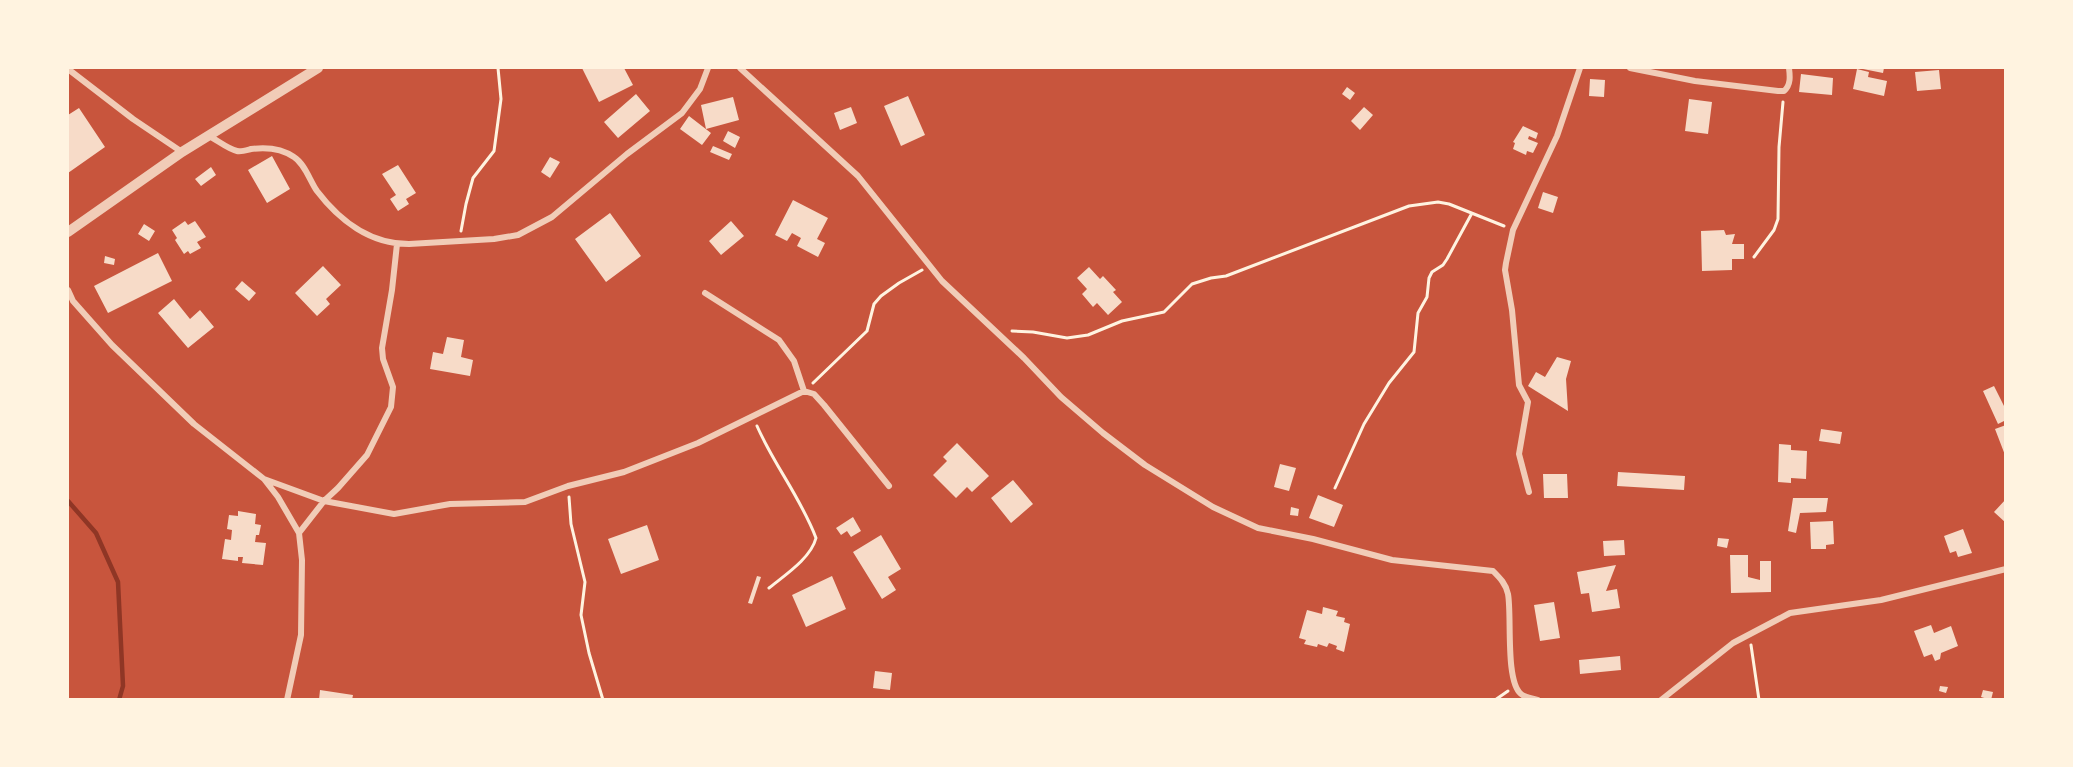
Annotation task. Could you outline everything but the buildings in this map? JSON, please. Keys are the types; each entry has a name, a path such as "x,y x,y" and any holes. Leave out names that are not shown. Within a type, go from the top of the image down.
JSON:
{"street":[{"path":"68,232 182,152 318,68"},
{"path":"208,135 238,152 262,148 282,150 297,158 317,191 345,222 361,232 398,244 460,242 518,235 552,217 627,154 682,113 700,89 708,68"},
{"path":"740,68 858,176 942,280 1061,397 1145,465 1214,507 1258,528 1312,539 1392,560 1493,571 1503,580 1508,594 1509,634 1515,687 1522,696 1538,699"},
{"path":"1529,492 1519,454 1528,402 1519,385 1512,310 1505,270 1513,230 1557,136 1580,68"},
{"path":"1630,68 1695,81 1773,91 1785,91 1788,88 1789,68"},
{"path":"68,69 132,119 182,152"},
{"path":"299,533 324,501 367,455 391,406 393,387 383,360 382,348 398,244"},
{"path":"68,290 73,301 112,345 194,424 264,479 278,497 299,533 302,560 301,634 287,699"},
{"path":"705,293 779,340 794,362 804,391"},
{"path":"264,479 324,501 394,514 450,504 525,502 568,486 624,472 698,442 804,391 814,394 824,405 889,486"},
{"path":"1661,699 1733,643 1790,613 1881,600 2006,569"}],"path":[{"path":"460,242 473,178 494,151 501,99 498,68"},
{"path":"1754,257 1774,230 1778,219 1779,147 1785,91"},
{"path":"993,328 1078,338 1122,321 1164,312 1192,284 1226,276 1408,206 1438,202 1449,204 1513,230"},
{"path":"1335,488 1364,424 1389,383 1414,352 1418,314 1427,297 1429,278 1432,272 1447,260 1472,213"},
{"path":"804,391 867,331 874,304 882,296 899,283 931,265"},
{"path":"753,416 766,448 791,489 816,538 814,545 795,566 769,588"},
{"path":"568,486 571,524 585,582 581,615 589,653 603,699"},
{"path":"1749,635 1759,699"},
{"path":"1495,699 1515,687"}],"waterway":[{"path":"68,501 96,533 118,582 123,686 119,700"}]}
